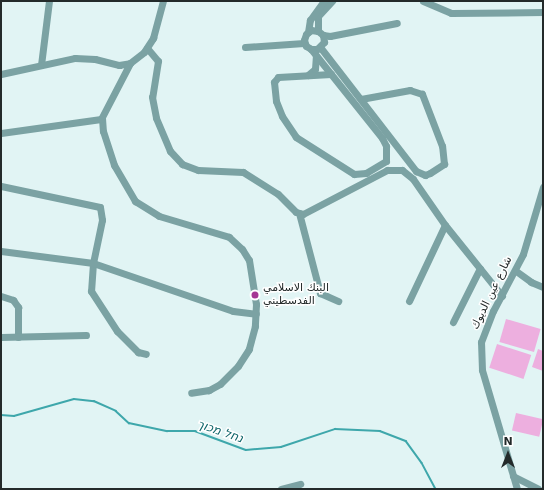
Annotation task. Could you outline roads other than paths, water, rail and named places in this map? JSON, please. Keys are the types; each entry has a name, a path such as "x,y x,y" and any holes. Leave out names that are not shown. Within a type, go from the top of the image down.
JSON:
{"street":[{"path":"41,65 49,1"},
{"path":"163,1 156,31 147,48 130,63 122,74 102,118 103,131 114,165 135,201 159,216 225,235 242,249 248,260 253,279 256,314 251,344 238,366 226,379 209,390 190,393"},
{"path":"304,43 304,37 308,32 310,20 324,1"},
{"path":"311,49 320,47 324,42 320,33 318,16 332,1"},
{"path":"423,1 451,13 543,12"},
{"path":"308,32 330,36 397,23"},
{"path":"246,47 304,43 311,49 331,74 386,146 386,161 366,173 354,174 296,137 290,130 276,101 274,82 278,77 331,74"},
{"path":"320,47 416,171 425,175 444,164 442,146 422,94 410,90 361,99"},
{"path":"147,48 155,55 158,61 153,107 162,135 173,156 189,168 198,170 243,172 278,194 299,213 320,293 338,301"},
{"path":"308,75 315,70 316,56"},
{"path":"1,74 41,65 85,58 119,65 130,63"},
{"path":"1,133 97,121 102,118"},
{"path":"299,213 307,213 387,170 396,168 413,179 445,225 502,296"},
{"path":"1,186 100,207 100,235 93,263 91,285 94,297 125,340 138,352 146,354"},
{"name":"شارع عين الديوك","path":"517,489 482,370 481,354 483,332 516,272 543,187"},
{"path":"409,301 445,225"},
{"path":"1,251 93,263 233,311 256,314"},
{"path":"454,322 480,268"},
{"path":"516,272 531,282 543,286"},
{"path":"1,296 13,300 18,307 18,337"},
{"path":"1,338 86,336"},
{"path":"513,476 538,489"},
{"path":"521,489 528,483"},
{"path":"281,489 300,484"}],"waterway":[{"name":"נחל מכוך","path":"1,415 14,416 74,399 94,401 116,411 129,423 167,431 195,431 246,450 281,447 335,429 380,431 406,441 422,463 436,489"}],"place":[{"name":"البنك الاسلامي الفدسطيني","path":"255,295"}]}
